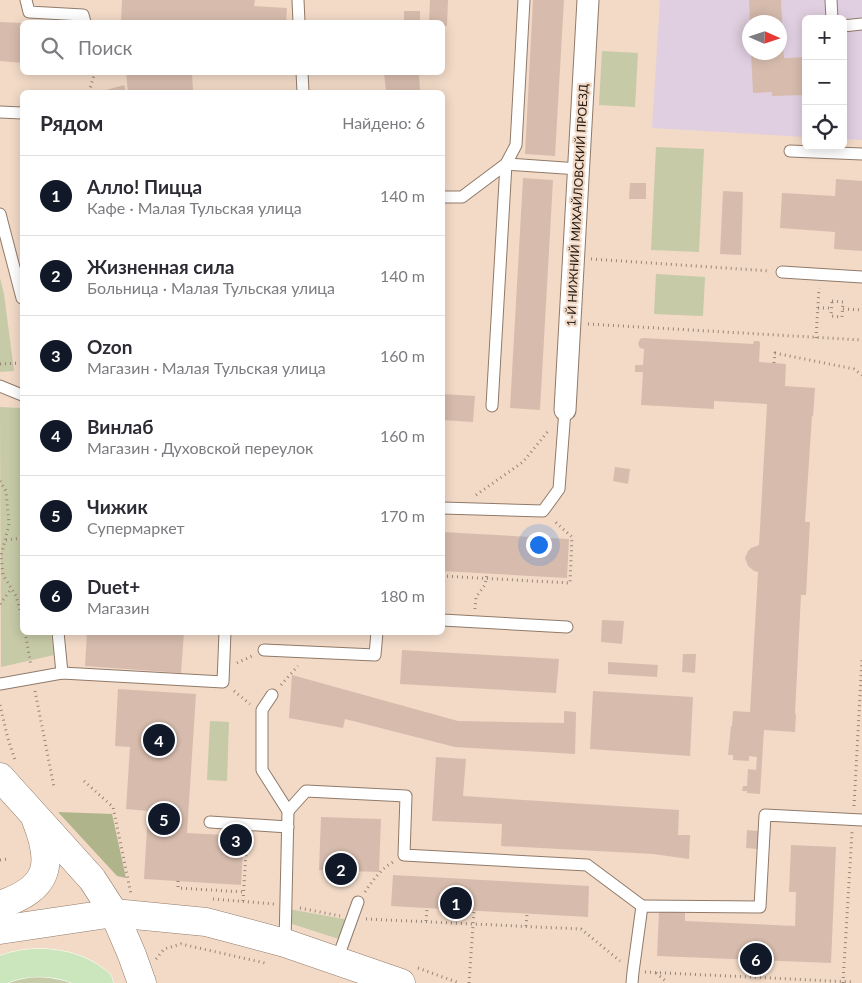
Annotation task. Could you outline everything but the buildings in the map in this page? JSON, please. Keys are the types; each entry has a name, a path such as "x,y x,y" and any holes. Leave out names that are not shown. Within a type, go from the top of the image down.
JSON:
{"main road":[{"path":"0,907 35,887 43,877 45,869 46,853 42,837 32,812 9,771"},
{"path":"32,812 92,878 114,913 132,955 148,972"},
{"path":"0,907 62,909 206,922 267,937 402,983"},
{"path":"0,930 114,913"},
{"path":"0,971 8,967 33,963 55,964 79,970 99,983"}],"street":[{"name":"1-Й НИЖНИЙ МИХАЙЛОВСКИЙ ПРОЕЗД","path":"565,410 588,0"}],"lane":[{"path":"26,0 29,12 83,15 84,20"},
{"path":"298,0 299,20"},
{"path":"492,406 506,164 516,145 524,0"},
{"path":"831,0 832,15"},
{"path":"847,26 862,24"},
{"path":"302,75 303,90"},
{"path":"0,112 20,112"},
{"path":"790,150 862,154"},
{"path":"445,197 462,197 506,164 579,169"},
{"path":"0,214 20,290"},
{"path":"782,272 862,277"},
{"path":"0,386 20,394"},
{"path":"445,508 543,511 559,489 565,410"},
{"path":"445,620 567,627"},
{"path":"58,635 62,673"},
{"path":"0,684 62,673 223,682 225,635"},
{"path":"264,650 376,655 377,635"},
{"path":"272,695 262,710 262,770 288,811 285,943"},
{"path":"288,811 306,791 406,796 404,856 587,865 642,906 760,907 765,815 862,820"},
{"path":"210,822 288,828"},
{"path":"338,960 358,902"},
{"path":"633,977 642,906"}],"path":[{"path":"90,90 94,75"},
{"path":"573,258 782,272"},
{"path":"816,338 820,274"},
{"path":"832,301 844,302 842,316 831,316 831,308 832,301"},
{"path":"818,308 831,308"},
{"path":"843,309 862,310"},
{"path":"570,323 862,340"},
{"path":"774,363 775,353 854,369 862,375"},
{"path":"0,364 20,363"},
{"path":"455,509 523,462 565,410"},
{"path":"0,481 6,491 9,524 0,556 2,575 16,596 20,610"},
{"path":"445,576 570,583 572,537 543,511"},
{"path":"5,540 20,538"},
{"path":"474,622 476,596 485,585 486,574"},
{"path":"0,604 11,589"},
{"path":"26,635 33,679"},
{"path":"224,670 264,650"},
{"path":"272,695 310,652"},
{"path":"35,691 54,786"},
{"path":"0,705 13,757 9,771"},
{"path":"84,780 114,807 124,858"},
{"path":"243,901 248,834"},
{"path":"358,902 386,866 404,856"},
{"path":"0,860 8,859"},
{"path":"178,881 178,888 244,892"},
{"path":"125,888 138,892"},
{"path":"213,899 279,904"},
{"path":"426,921 427,908"},
{"path":"469,983 474,911"},
{"path":"526,926 527,914"},
{"path":"412,920 581,929 633,977 655,973 853,982"},
{"path":"148,972 164,949 181,944 266,963"},
{"path":"655,973 667,982"}],"shaded area":[{"path":"660,0 862,0 862,140 847,139 847,15 802,15 802,137 652,128"}],"green space":[{"path":"602,51 638,53 635,107 599,105"},
{"path":"656,147 704,149 699,252 651,250"},
{"path":"656,274 705,277 703,316 654,314"},
{"path":"0,278 4,294 14,371 0,372"},
{"path":"0,407 20,408 20,635 51,635 54,655 1,667"},
{"path":"210,721 229,722 227,781 207,780"},
{"path":"58,812 112,814 126,878 117,876"},
{"path":"289,909 349,920 342,940 289,923"},
{"path":"27,973 85,983 1,983"}],"place":[{"name":"Винлаб","path":"159,740"},
{"name":"Чижик","path":"164,819"},
{"name":"Ozon","path":"236,840"},
{"name":"Жизненная сила","path":"341,869"},
{"name":"Алло! Пицца","path":"456,903"},
{"name":"Duet+","path":"756,959"}]}
